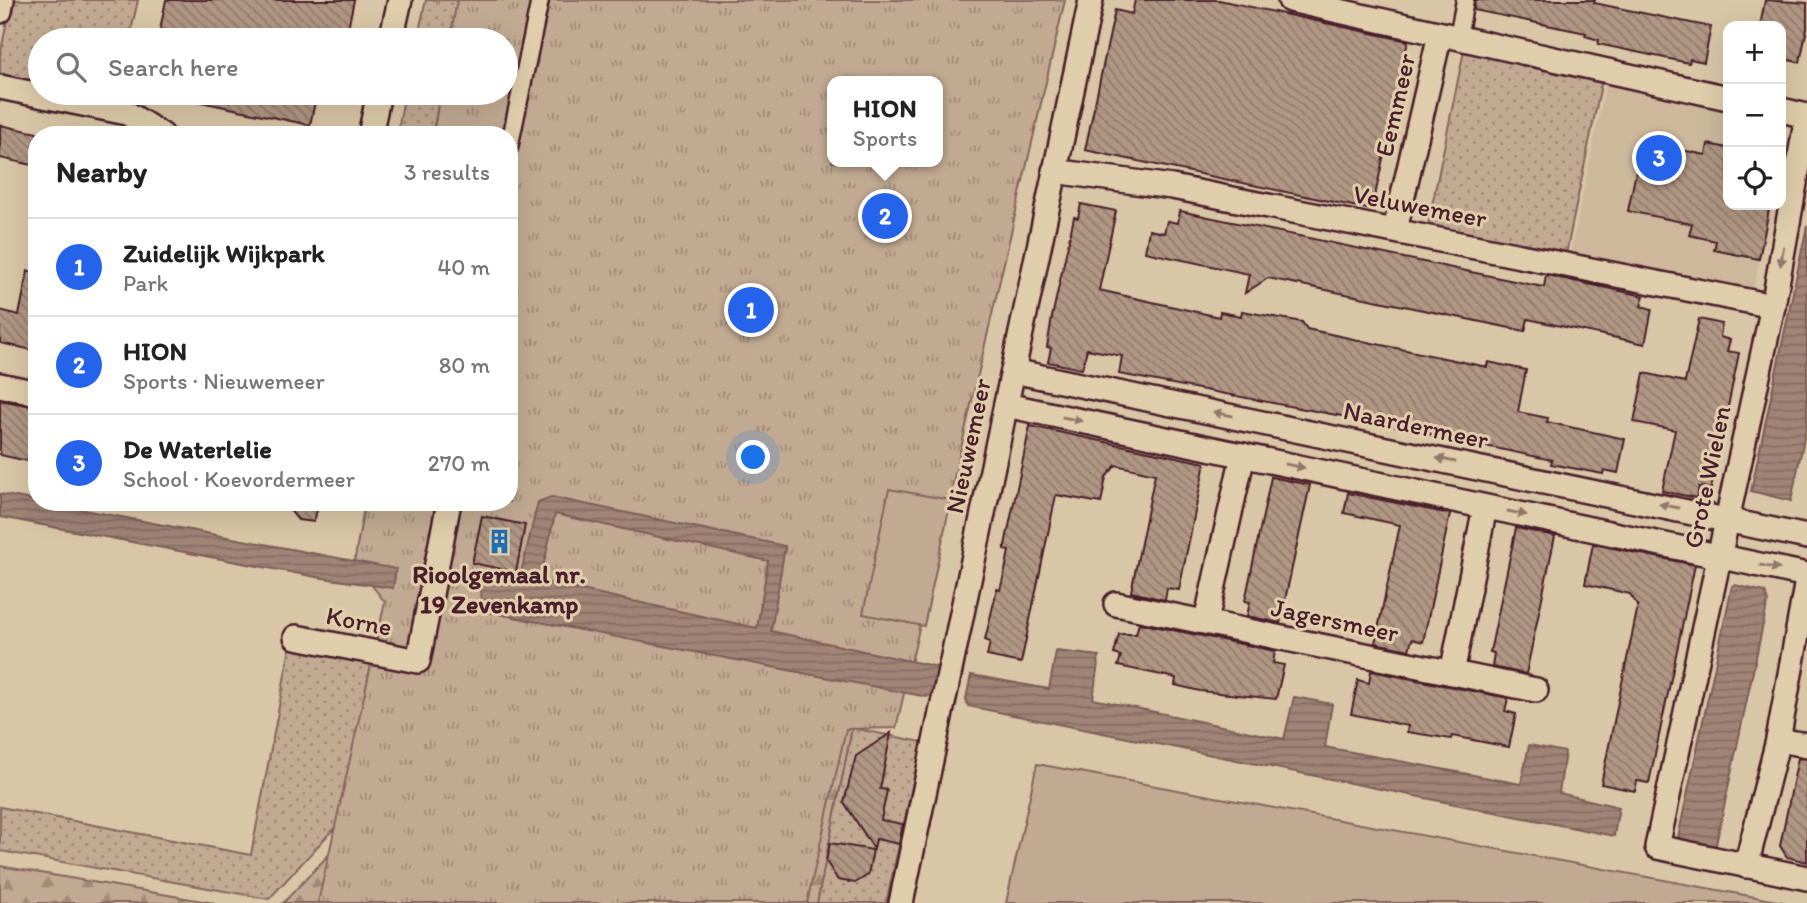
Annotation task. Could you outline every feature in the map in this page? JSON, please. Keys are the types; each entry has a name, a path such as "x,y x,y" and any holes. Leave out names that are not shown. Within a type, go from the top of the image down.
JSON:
{"street":[{"path":"0,11 2,0"},
{"path":"394,28 400,0"},
{"path":"514,126 540,0"},
{"name":"Nieuwemeer","path":"901,903 1091,0"},
{"path":"1290,0 1723,98"},
{"path":"1449,36 1465,0"},
{"name":"Eemmeer","path":"1395,230 1449,36"},
{"path":"0,87 28,93"},
{"path":"88,105 127,113 148,126"},
{"path":"372,126 376,105"},
{"path":"1786,111 1807,116"},
{"name":"Grote Wielen","path":"1746,866 1657,848 1773,306 1807,116"},
{"name":"Veluwemeer","path":"1054,171 1172,187 1773,306"},
{"name":"Naardermeer","path":"1013,371 1727,518 1807,537"},
{"path":"0,385 28,391"},
{"path":"1006,405 1719,556 1807,578 1778,740 1746,866 1807,878"},
{"path":"1206,621 1244,455"},
{"path":"1452,673 1485,507"},
{"name":"Korne","path":"296,637 418,660 447,511"},
{"name":"Jagersmeer","path":"1116,604 1536,690"},
{"path":"1778,740 1807,746"}],"shaded area":[{"path":"1606,82 1723,110 1723,210 1771,210 1753,291 1570,255"},
{"path":"1807,226 1807,424 1791,501 1751,491"},
{"path":"0,494 28,499 28,511 90,511 396,569 393,588 316,577 0,517"},
{"path":"551,497 785,546 771,631 938,667 933,692 927,697 482,611 480,571 520,577 538,502","holes":["555,514 768,561 757,628 540,581"]},
{"path":"1732,586 1765,592 1768,601 1715,849 1677,842"},
{"path":"1056,651 1099,656 1093,699 1284,739 1294,697 1332,704 1325,747 1521,784 1529,745 1565,752 1559,793 1619,807 1614,836 968,706 966,699 971,675 1049,689"}],"green space":[{"path":"11,0 138,0 132,28 28,28 28,85 0,79 0,56"},
{"path":"426,0 459,0 453,28 420,28"},
{"path":"457,0 1065,0 896,728 846,729 807,903 318,903 385,602 354,563 363,511 518,511 518,126 434,126 438,105 518,105 518,28 452,28"},
{"path":"1465,46 1603,75 1566,254 1428,225"},
{"path":"403,105 438,105 434,126 399,126"},
{"path":"889,489 951,500 924,626 863,614"},
{"path":"290,648 409,671 362,798 269,899 0,851 0,807 251,855"},
{"path":"828,722 852,728 817,903 795,903"},
{"path":"852,728 922,742 886,903 817,903"},
{"path":"1037,764 1788,903 1006,903"},
{"path":"356,826 340,903 283,903"},
{"path":"0,866 214,903 0,903"}],"building":[{"path":"166,0 354,0 348,28 160,28"},
{"path":"1135,0 1219,0 1408,41 1372,210 1085,150 1115,10 1132,14"},
{"path":"1475,0 1595,0 1594,3 1711,27 1704,62 1690,59 1689,63 1598,44 1599,40 1585,36 1586,33 1474,10"},
{"path":"1765,0 1807,3 1807,28 1800,62 1786,60 1786,21 1761,21"},
{"path":"215,105 314,105 310,125"},
{"path":"0,125 28,131 28,164 0,158"},
{"path":"1642,142 1706,155 1708,144 1723,147 1723,210 1769,210 1759,259 1714,250 1716,241 1689,235 1692,224 1628,211"},
{"path":"1081,204 1116,211 1099,290 1219,317 1220,312 1241,316 1242,311 1302,322 1307,329 1372,343 1487,367 1488,362 1526,370 1518,412 1548,418 1547,422 1625,439 1618,473 1604,470 1603,474 1551,464 1552,460 1395,427 1396,422 1359,414 1358,419 1119,374 1122,356 1087,349 1082,369 1048,362 1051,348 1047,347 1052,317 1074,217 1078,218"},
{"path":"1180,211 1533,285 1544,287 1546,275 1644,296 1641,306 1652,309 1645,344 1528,319 1525,331 1268,278 1245,293 1249,274 1145,252 1149,230 1164,233 1167,221 1178,223"},
{"path":"28,271 28,349 0,343 0,310 19,315"},
{"path":"1699,319 1722,324 1720,337 1730,340 1727,351 1739,353 1711,489 1699,487 1697,498 1662,491 1675,430 1634,422 1644,373 1685,382"},
{"path":"0,400 28,405 28,461 0,455"},
{"path":"1030,426 1205,463 1179,590 1167,588 1165,600 1131,592 1155,474 1116,465 1106,477 1101,503 1056,495 1021,663 987,656 990,642 985,640 997,589 1000,590 1005,571 1009,551 1004,550"},
{"path":"1271,477 1310,485 1280,623 1247,616 1250,602 1245,601"},
{"path":"1348,493 1450,514 1423,642 1412,639 1409,650 1375,643 1400,525 1344,513"},
{"path":"290,511 317,511 314,522 298,520"},
{"name":"Rioolgemaal nr. 19 Zevenkamp","path":"482,516 525,525 516,572 472,563"},
{"path":"1516,528 1555,536 1526,674 1492,667 1494,653 1490,652"},
{"path":"1593,544 1695,565 1649,783 1637,781 1635,791 1601,784 1638,606 1630,594 1585,584"},
{"path":"1139,623 1275,651 1273,663 1284,665 1276,699 1200,691 1175,685 1176,678 1118,666 1121,656 1114,654 1119,634 1136,634"},
{"path":"1371,671 1508,698 1505,711 1516,714 1509,747 1452,736 1451,739 1407,732 1408,726 1351,714 1358,680 1369,683"},
{"path":"891,733 880,789 887,790 881,820 903,824 899,844 876,839 874,849 844,802 856,756"},
{"path":"1798,758 1807,759 1807,862 1787,857 1780,846"},
{"path":"830,843 873,850 868,875 855,883 838,880 826,861"}],"place":[{"name":"De Waterlelie","path":"1659,158"},
{"name":"HION","path":"885,216"},
{"name":"Zuidelijk Wijkpark","path":"751,310"},
{"name":"Rioolgemaal nr. 19 Zevenkamp","path":"499,542"}]}
